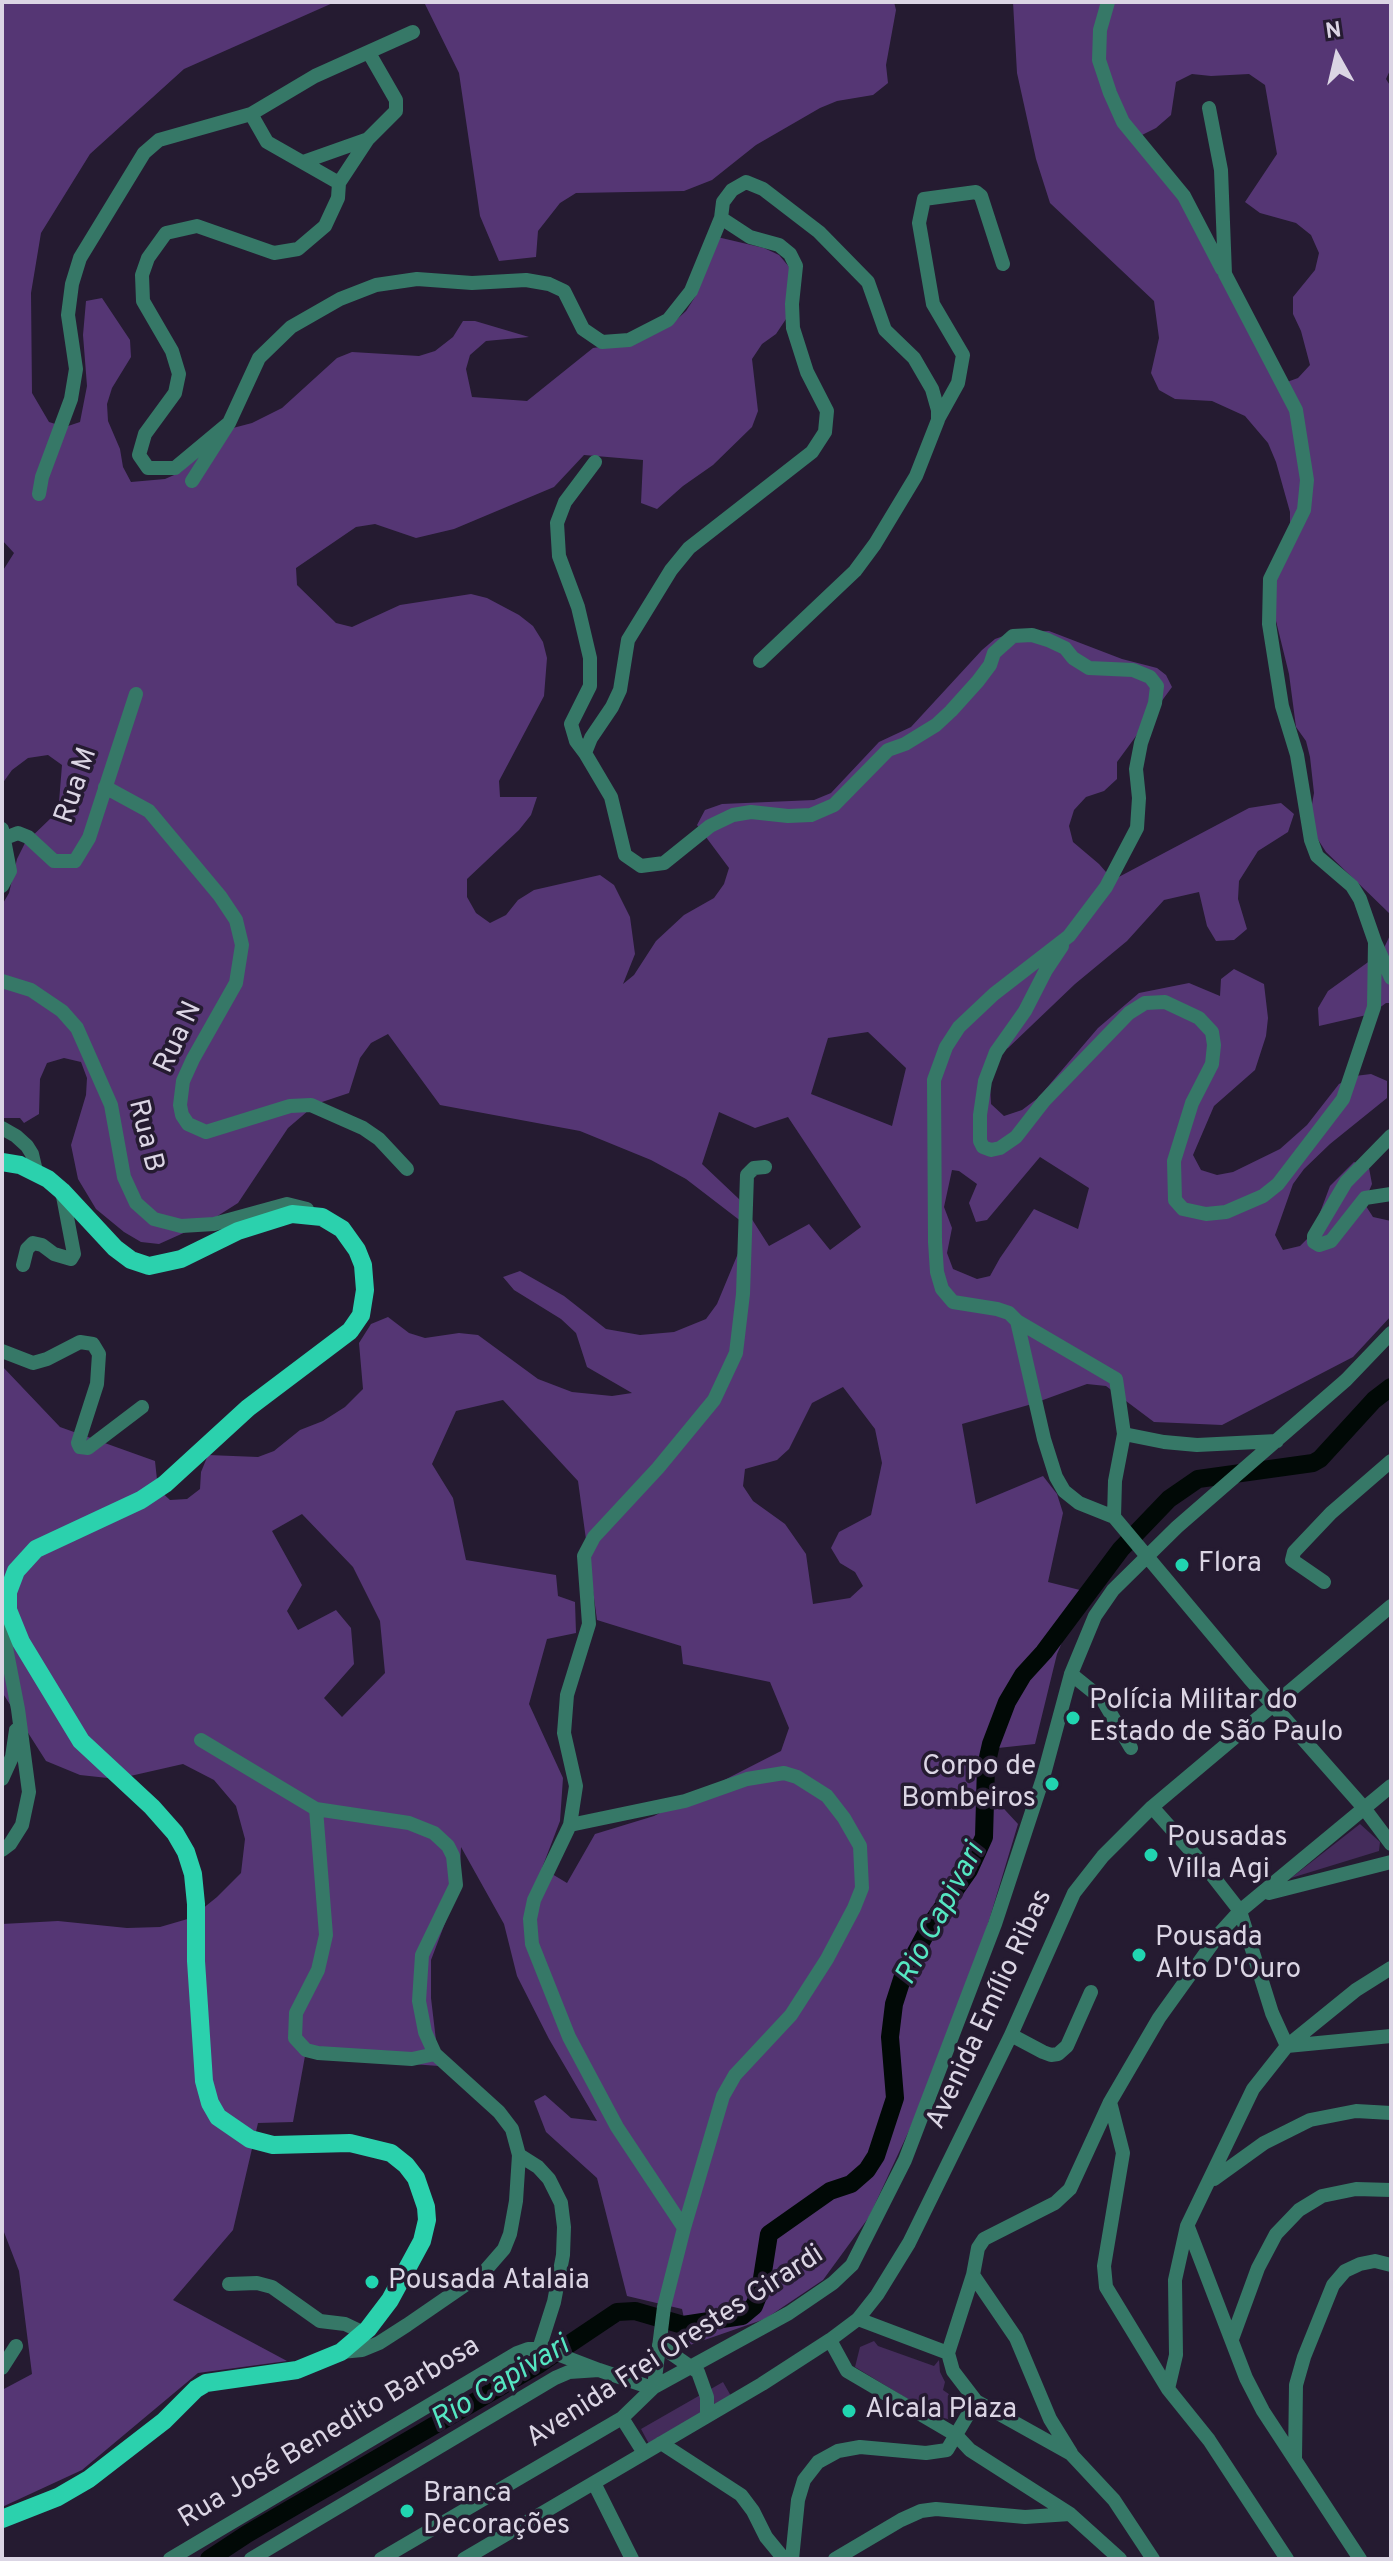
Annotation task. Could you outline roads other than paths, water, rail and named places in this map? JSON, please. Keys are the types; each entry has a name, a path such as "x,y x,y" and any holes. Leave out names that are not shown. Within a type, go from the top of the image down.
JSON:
{"main road":[{"path":"2,1162 36,1171 62,1191 115,1248 131,1260 149,1266 181,1259 271,1219 292,1214 322,1217 342,1229 357,1250 363,1265 363,1307 350,1331 248,1408 165,1484 141,1500 36,1549 16,1571 8,1592 4,1619 81,1741 152,1807 175,1833 186,1852 193,1874 196,1904 196,1961 204,2081 218,2117 250,2139 273,2145 350,2143 391,2153 416,2178 427,2220 422,2241 390,2300 364,2333 341,2352 297,2370 206,2383 164,2421 89,2479 58,2497 2,2519"}],"street":[{"path":"1108,2 1100,30 1099,60 1123,122 1184,196 1296,410 1307,480 1304,510 1270,579 1269,624 1282,706 1297,755 1311,840 1317,856 1352,886 1360,899 1391,978"},
{"path":"39,494 42,477 71,399 76,369 68,315 72,284 80,258 144,153 159,140 251,114 315,76 413,32"},
{"path":"229,423 175,468 148,468 139,455 145,434 175,393 179,374 172,351 143,301 142,275 148,258 166,233 197,226 274,253 298,249 325,226 338,198 339,183 368,139 396,111 391,91 369,53"},
{"path":"1209,108 1221,170 1225,274"},
{"path":"251,114 267,142 339,183"},
{"path":"303,162 368,139"},
{"path":"192,481 229,423 259,358 291,327 340,299 376,285 417,279 472,283 526,280 549,284 564,291 583,329 602,342 629,340 668,320 691,291 721,218 723,202 732,190 746,182 763,189 819,232 868,282 885,330 914,358 932,389 938,420"},
{"path":"760,661 855,571 916,476 938,420 958,383 963,355 933,304 919,223 924,199 976,192 981,196 1003,264"},
{"path":"585,753 620,690 628,640 671,570 689,548 812,452 825,432 827,411 807,372 793,328 796,266 790,254 779,245 750,237 721,218"},
{"path":"595,462 565,502 557,523 559,556 578,607 590,658 590,686 571,724 576,741 611,797 625,855 641,866 664,863 710,826 733,815 751,812 811,815 834,805 888,750 905,744 936,725 951,711 990,665 994,653 1013,636 1032,635 1048,640 1065,648 1073,658 1089,668 1133,670 1150,677 1157,686 1136,769 1139,798 1137,828 1106,887 1046,970 1025,1011 996,1052 985,1081 980,1115 980,1141 983,1147 991,1150 1000,1148 1016,1137 1044,1101 1129,1013 1145,1003 1165,1002 1199,1018 1212,1032 1214,1045 1212,1064 1192,1103 1174,1161 1175,1200 1183,1209 1206,1214 1226,1212 1263,1196 1278,1184 1343,1099 1374,1007 1375,942"},
{"name":"Rua M","path":"3,834 18,833 28,837 54,861 75,861 89,838 136,694"},
{"name":"Rua N","path":"105,787 149,811 220,896 236,920 242,945 236,983 183,1081 180,1105 188,1124 206,1132 290,1106 311,1105 363,1128 379,1139 407,1169"},
{"path":"2,886 10,871 3,834"},
{"path":"1069,936 994,994 959,1027 946,1047 934,1080 937,1272 942,1289 953,1302 1009,1313 1017,1321 1116,1379 1124,1434 1115,1481 1117,1520"},
{"name":"Rua B","path":"2,981 31,990 62,1011 77,1028 111,1105 124,1177 136,1203 154,1219 181,1226 214,1224 287,1204 302,1207 322,1217"},
{"path":"2,1128 27,1146 36,1171"},
{"path":"1391,1136 1346,1182 1314,1236 1314,1242 1319,1245 1331,1241 1365,1198 1391,1194"},
{"path":"684,2228 617,2127 569,2037 532,1944 530,1919 534,1900 570,1825 576,1786 564,1733 567,1695 589,1624 584,1556 594,1537 658,1468 714,1400 736,1353 743,1294 747,1175 754,1168 765,1167"},
{"path":"23,1265 27,1249 33,1243 71,1259 74,1254 62,1191"},
{"path":"1390,1334 1391,1320"},
{"path":"1017,1321 1044,1439 1056,1477 1064,1491 1079,1503 1117,1520 1364,1808 1391,1844"},
{"name":"Avenida Frei Orestes Girardi","path":"381,2559 622,2418 653,2388 817,2295 852,2265 905,2160 995,1924 1043,1778 1071,1674 1095,1616 1144,1553 1262,1455 1346,1380 1390,1334"},
{"path":"2,1351 33,1363 80,1342 93,1344 99,1354 97,1384 78,1443 80,1447 88,1448 142,1407"},
{"path":"1124,1434 1197,1445 1277,1441"},
{"path":"1324,1582 1292,1560 1294,1552 1331,1513 1391,1461"},
{"name":"Avenida Emílio Ribas","path":"464,2559 707,2416 830,2340 858,2319 877,2295 909,2243 1011,2035 1074,1893 1103,1856 1152,1807 1391,1606"},
{"path":"2,1850 10,1844 22,1825 28,1804 4,1619"},
{"path":"1071,1674 1102,1699 1131,1748"},
{"path":"2,1779 12,1757 18,1709"},
{"path":"201,1740 316,1809 409,1823 434,1833 448,1846 453,1856 456,1885 422,1955 418,1987 425,2032 435,2054 499,2112 512,2129 519,2155 510,2234 504,2249 484,2272 379,2343 362,2350 341,2352"},
{"path":"519,2155 538,2167 549,2179 561,2203 564,2227 563,2255 542,2349 653,2388 664,2307 723,2096 735,2075 791,2015 827,1959 862,1888 860,1846 844,1818 827,1796 797,1777 784,1773 747,1779 685,1801 570,1825"},
{"path":"1071,2454 976,2401 953,2371 948,2353 973,2275 978,2248 984,2239 1055,2203 1070,2189 1110,2102 1167,2006 1220,1933 1240,1911 1261,1895 1291,1879 1391,1786"},
{"path":"1152,1807 1240,1911 1272,2013 1287,2046"},
{"path":"316,1809 326,1935 318,1970 296,2013 295,2038 306,2050 318,2053 412,2059 435,2054"},
{"path":"1291,1879 1391,1862"},
{"path":"1168,2389 1176,2355 1175,2280 1187,2226 1253,2089 1287,2046 1356,1990 1391,1968"},
{"path":"1011,2035 1043,2052 1058,2054 1067,2046 1091,1992"},
{"path":"1287,2046 1391,2036"},
{"path":"1110,2102 1123,2153 1103,2276 1114,2302 1168,2389 1209,2440 1286,2558"},
{"path":"1210,2181 1264,2143 1310,2120 1356,2111 1391,2113"},
{"path":"1232,2339 1258,2268 1276,2234 1299,2210 1322,2196 1356,2189 1391,2190"},
{"path":"1187,2226 1246,2378 1263,2411 1360,2559"},
{"path":"1295,2460 1296,2385 1333,2285 1345,2271 1360,2264 1375,2261 1391,2265"},
{"path":"973,2275 1016,2338 1050,2419 1071,2454 1114,2500 1153,2559"},
{"path":"229,2284 257,2283 272,2287 320,2321 352,2325 364,2333"},
{"path":"858,2319 948,2353"},
{"path":"830,2340 847,2371 956,2435 970,2450 1070,2514 1120,2559"},
{"path":"659,2345 692,2366 705,2387 707,2416"},
{"path":"2,2368 16,2346"},
{"name":"Rua José Benedito Barbosa","path":"170,2559 517,2353 542,2349"},
{"path":"251,2559 555,2378 569,2372 599,2370"},
{"path":"792,2559 798,2500 804,2480 818,2462 838,2451 860,2447 947,2450 976,2401"},
{"path":"622,2418 644,2453"},
{"path":"661,2443 741,2495 766,2537 784,2559"},
{"path":"594,2483 632,2559"},
{"path":"835,2559 921,2511 936,2509 1025,2517 1070,2514"}],"waterway":[{"name":"Rio Capivari","path":"209,2559 538,2365 617,2312 635,2311 683,2325 742,2316 754,2306 760,2291 769,2234 830,2191 851,2184 867,2170 876,2156 895,2098 890,2037 894,2004 903,1976 931,1924 969,1870 984,1837 986,1766 991,1744 1007,1702 1023,1675 1044,1652 1121,1549 1169,1499 1198,1479 1313,1463 1374,1400 1391,1387"}],"place":[{"name":"Flora","path":"1182,1565"},
{"name":"Polícia Militar do Estado de São Paulo","path":"1073,1718"},
{"name":"Corpo de Bombeiros","path":"1052,1784"},
{"name":"Pousadas Villa Agi","path":"1151,1855"},
{"name":"Pousada Alto D'Ouro","path":"1139,1955"},
{"name":"Pousada Atalaia","path":"372,2282"},
{"name":"Alcala Plaza","path":"849,2411"},
{"name":"Branca Decorações","path":"407,2511"}]}
